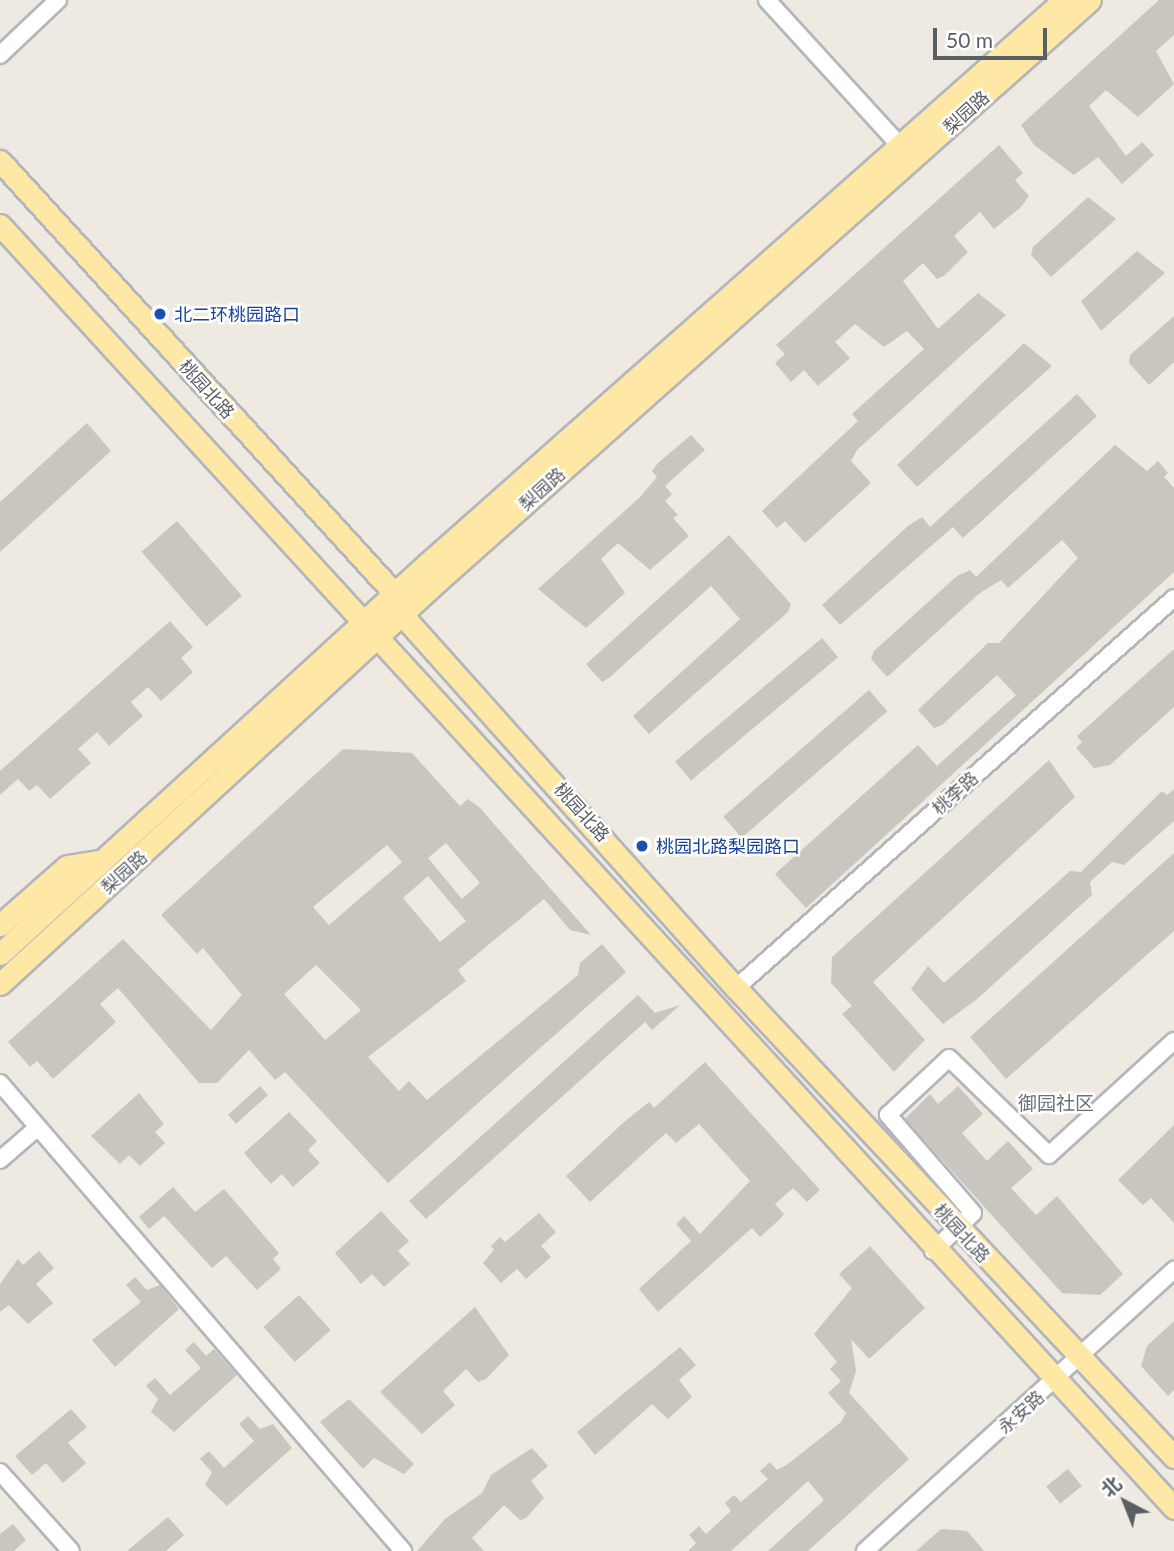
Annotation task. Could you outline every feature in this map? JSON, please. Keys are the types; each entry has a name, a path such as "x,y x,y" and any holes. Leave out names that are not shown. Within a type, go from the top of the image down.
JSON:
{"main road":[{"name":"梨园路","path":"0,984 382,638 906,152 1064,0"},
{"name":"梨园路","path":"0,954 394,594 906,152 1090,0"},
{"name":"桃园北路","path":"0,161 394,594 404,617 736,988 956,1228 1174,1457"},
{"name":"桃园北路","path":"0,225 364,623 382,638 933,1251 1174,1508"},
{"path":"0,925 67,866 103,860"}],"street":[{"path":"0,55 58,0"},
{"path":"767,0 906,152"},
{"name":"桃李路","path":"736,988 1174,598"},
{"path":"933,1251 973,1213 888,1115 949,1058 1049,1155 1174,1041"},
{"path":"0,1083 403,1551"},
{"path":"0,1160 37,1127"},
{"name":"永安路","path":"865,1551 1174,1270"},
{"path":"0,1472 71,1551"}],"building":[{"path":"1159,0 1174,0 1174,35 1156,51 1174,84 1138,117 1106,90 1089,106 1126,156 1142,142 1154,155 1122,184 1098,157 1074,175 1034,145 1021,125"},
{"path":"999,145 1023,173 1015,180 1029,196 1021,207 994,229 980,212 954,236 968,252 944,276 937,279 923,263 903,281 938,329 978,293 1006,315 857,450 851,461 871,483 805,543 785,521 777,528 762,511 858,421 852,414 924,349 907,331 884,347 855,324 835,342 850,358 818,386 804,370 791,382 775,363 785,354 776,345"},
{"path":"1088,197 1116,219 1051,277 1031,255 1033,247"},
{"path":"1137,251 1165,273 1101,331 1081,301"},
{"path":"1174,316 1174,362 1149,385 1129,363 1130,355"},
{"path":"1024,343 1052,366 917,487 897,465"},
{"path":"1077,394 1097,416 963,538 953,527 840,625 822,605 908,526 922,517 930,527"},
{"path":"87,423 111,451 0,552 0,502"},
{"path":"691,435 705,450 665,486 672,494 665,501 678,515 673,518 689,536 650,570 618,543 601,559 625,593 586,628 538,589 640,497 657,477 652,471 658,463"},
{"path":"1115,445 1147,471 1158,461 1168,473 1164,477 1174,488 1174,572 806,908 775,874 918,745 937,766 1016,695 997,675 942,725 934,728 918,710 988,643 999,643 1078,558 1062,540 1008,588 1001,580 980,593 887,677 871,659 874,651 957,576 970,570 976,577"},
{"path":"177,521 242,596 206,627 142,552"},
{"path":"729,535 791,604 788,612 649,734 633,716 740,619 711,586 609,678 602,682 586,664"},
{"path":"170,621 193,647 181,658 193,672 161,701 148,687 131,702 143,716 109,746 97,732 78,749 91,763 50,799 37,785 29,791 18,779 0,795 0,771"},
{"path":"822,638 838,657 691,781 675,761"},
{"path":"1174,649 1174,707 1110,765 1094,768 1076,748 1082,742 1077,736"},
{"path":"869,690 887,711 742,838 723,817"},
{"path":"343,749 412,753 460,806 468,799 480,808 591,935 570,930 544,899 458,970 466,981 368,1057 399,1091 409,1081 427,1100 578,975 580,963 602,944 626,972 388,1183 285,1072 275,1080 249,1050 217,1083 199,1083 118,988 100,1004 116,1022 53,1079 37,1061 30,1067 8,1042 123,939 211,1030 242,995 203,948 197,954 161,915","holes":["446,843 480,883 462,899 428,858","387,845 402,862 329,925 313,907","428,876 466,921 440,942 403,898","316,965 361,1010 325,1040 284,994"]},
{"path":"1049,760 1075,797 873,982 925,1040 894,1072 842,1014 852,1006 831,983 832,957"},
{"path":"1174,789 1174,821 1124,865 1112,862 1090,882 1092,895 976,1000 943,1024 911,989 928,966 944,983 1070,871 1081,872 1162,791 1167,795"},
{"path":"1174,853 1174,931 1006,1079 970,1037"},
{"path":"638,995 655,1013 680,1005 652,1030 645,1022 426,1219 409,1201"},
{"path":"705,1062 820,1190 807,1202 793,1188 775,1204 784,1214 780,1219 760,1237 752,1228 658,1312 639,1289 691,1241 676,1224 684,1216 700,1234 750,1181 699,1124 676,1143 666,1133 590,1202 566,1176 624,1122 649,1102 654,1108"},
{"path":"260,1086 268,1095 236,1124 228,1115"},
{"path":"958,1086 983,1114 962,1133 987,1161 1008,1141 1033,1169 1011,1188 1036,1215 1057,1196 1123,1274 1100,1295 1062,1293 905,1119 930,1094 938,1104"},
{"path":"139,1093 164,1124 155,1132 165,1143 140,1166 129,1155 120,1164 91,1136"},
{"path":"289,1112 317,1141 308,1150 320,1163 293,1187 282,1174 271,1184 244,1153"},
{"path":"1174,1125 1174,1223 1151,1198 1143,1205 1118,1180"},
{"path":"173,1187 195,1212 224,1189 279,1253 273,1259 281,1269 257,1290 226,1256 212,1268 164,1216 149,1229 139,1217"},
{"path":"381,1211 409,1241 398,1251 410,1264 384,1287 372,1274 361,1284 335,1253"},
{"path":"539,1213 556,1232 541,1246 551,1257 526,1279 517,1269 501,1283 483,1263 494,1250 491,1246 500,1237 505,1242"},
{"path":"870,1246 925,1308 869,1359 851,1339 856,1371 849,1393 909,1459 808,1551 768,1551 824,1500 808,1481 731,1551 688,1551 696,1543 689,1535 699,1526 706,1534 731,1511 725,1503 734,1495 741,1502 768,1479 760,1471 770,1462 777,1470 788,1464 841,1422 846,1413 828,1393 841,1381 830,1369 837,1362 814,1334 852,1288 839,1274"},
{"path":"39,1251 54,1268 36,1284 53,1303 28,1324 9,1305 0,1312 0,1284 18,1259 23,1265"},
{"path":"135,1277 147,1290 160,1285 179,1309 115,1367 92,1340 141,1302 126,1285"},
{"path":"299,1295 330,1330 295,1362 263,1327"},
{"path":"475,1307 509,1355 486,1379 478,1382 466,1369 443,1391 455,1405 422,1434 380,1392"},
{"path":"1174,1321 1174,1390 1168,1396 1141,1366 1147,1346"},
{"path":"194,1342 206,1356 214,1349 237,1375 174,1432 151,1412 158,1399 146,1386 155,1378 170,1395 201,1368 185,1350"},
{"path":"680,1347 696,1365 679,1380 692,1397 668,1419 652,1404 595,1455 577,1432"},
{"path":"349,1399 414,1464 404,1474 374,1458 363,1469 320,1422"},
{"path":"71,1409 87,1427 68,1443 86,1463 63,1483 46,1463 32,1475 15,1456"},
{"path":"248,1416 260,1429 273,1424 292,1448 227,1506 205,1485 212,1472 200,1459 209,1451 224,1468 254,1441 239,1424"},
{"path":"532,1448 548,1466 531,1481 544,1498 526,1518 520,1520 504,1505 472,1538 484,1551 417,1551 445,1519 482,1493 491,1475"},
{"path":"1068,1469 1082,1486 1060,1504 1046,1487"},
{"path":"168,1517 184,1535 166,1551 127,1551"},
{"path":"13,1524 26,1540 14,1551 0,1551 0,1534"},
{"path":"941,1529 967,1531 984,1551 916,1551"}],"place":[{"name":"北二环桃园路口","path":"160,314"},
{"name":"桃园北路梨园路口","path":"642,846"}],"district":[{"name":"御园社区","path":"1056,1103"}]}
